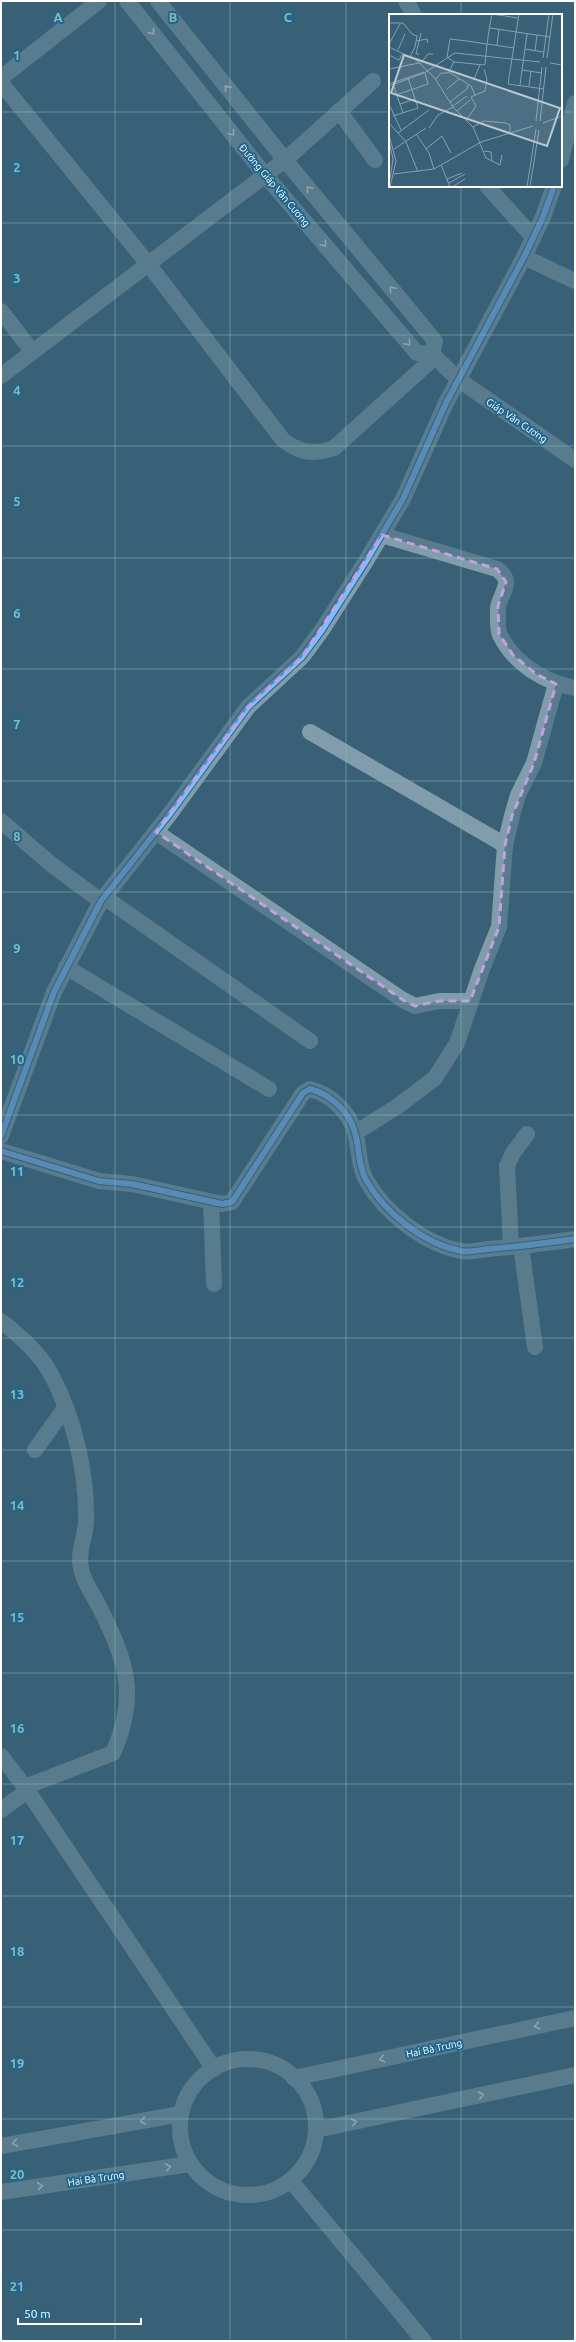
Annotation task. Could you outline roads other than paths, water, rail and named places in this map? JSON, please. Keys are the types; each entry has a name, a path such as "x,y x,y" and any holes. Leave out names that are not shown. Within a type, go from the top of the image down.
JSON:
{"street":[{"path":"1,78 99,1"},
{"name":"Đường Giáp Văn Cương","path":"127,1 265,175 417,354 434,355"},
{"path":"1,83 149,265 283,440 295,449 308,453 322,453 334,448 434,355 435,341 285,160 158,1"},
{"path":"406,1 413,14"},
{"path":"1,376 32,351 149,265 285,160 373,81"},
{"path":"562,156 575,103"},
{"path":"339,111 375,160"},
{"path":"488,187 533,237"},
{"path":"1,1136 54,992 102,899 156,832 248,707 302,657 322,630 403,500 446,403 524,257 554,187"},
{"path":"524,257 575,281"},
{"path":"1,311 32,351"},
{"path":"434,355 459,380"},
{"name":"Giáp Văn Cương","path":"459,380 575,460"},
{"path":"382,534 497,569 503,574 506,582 498,606 499,634 513,655 536,674 556,684 575,688"},
{"path":"355,1133 398,1106 435,1078 457,1043 470,1001 499,927 505,845 518,795 534,763 556,684"},
{"path":"310,732 505,845"},
{"path":"1,821 52,865 310,1041"},
{"path":"156,832 403,1000 416,1006 439,1000 470,1001"},
{"path":"66,967 269,1089"},
{"path":"1,1151 99,1181 132,1184 222,1204 232,1202 303,1093 310,1089 320,1092 339,1105 355,1133 358,1154 366,1179 381,1200 407,1225 438,1245 463,1251 575,1239"},
{"path":"527,1134 513,1152 507,1166 516,1246 535,1347"},
{"path":"211,1202 214,1284"},
{"path":"1,1321 33,1350 52,1376 65,1408 78,1450 84,1484 86,1521 81,1546 81,1568 117,1645 128,1686 128,1709 121,1735 113,1753 26,1789 1,1810"},
{"path":"35,1450 65,1408"},
{"path":"1,1756 26,1789 214,2069"},
{"name":"Hai Bà Trưng","path":"294,2078 575,2018"},
{"path":"243,2059 266,2061 285,2070 294,2078 301,2085 312,2103 316,2130 314,2146 305,2165 290,2181 272,2192 249,2196 226,2192 206,2181 190,2164 181,2142 181,2114 187,2096 201,2077 220,2064 243,2059"},
{"path":"316,2130 575,2075"},
{"path":"1,2146 181,2114"},
{"name":"Hai Bà Trưng","path":"1,2192 190,2164"},
{"path":"290,2181 424,2341"}]}
